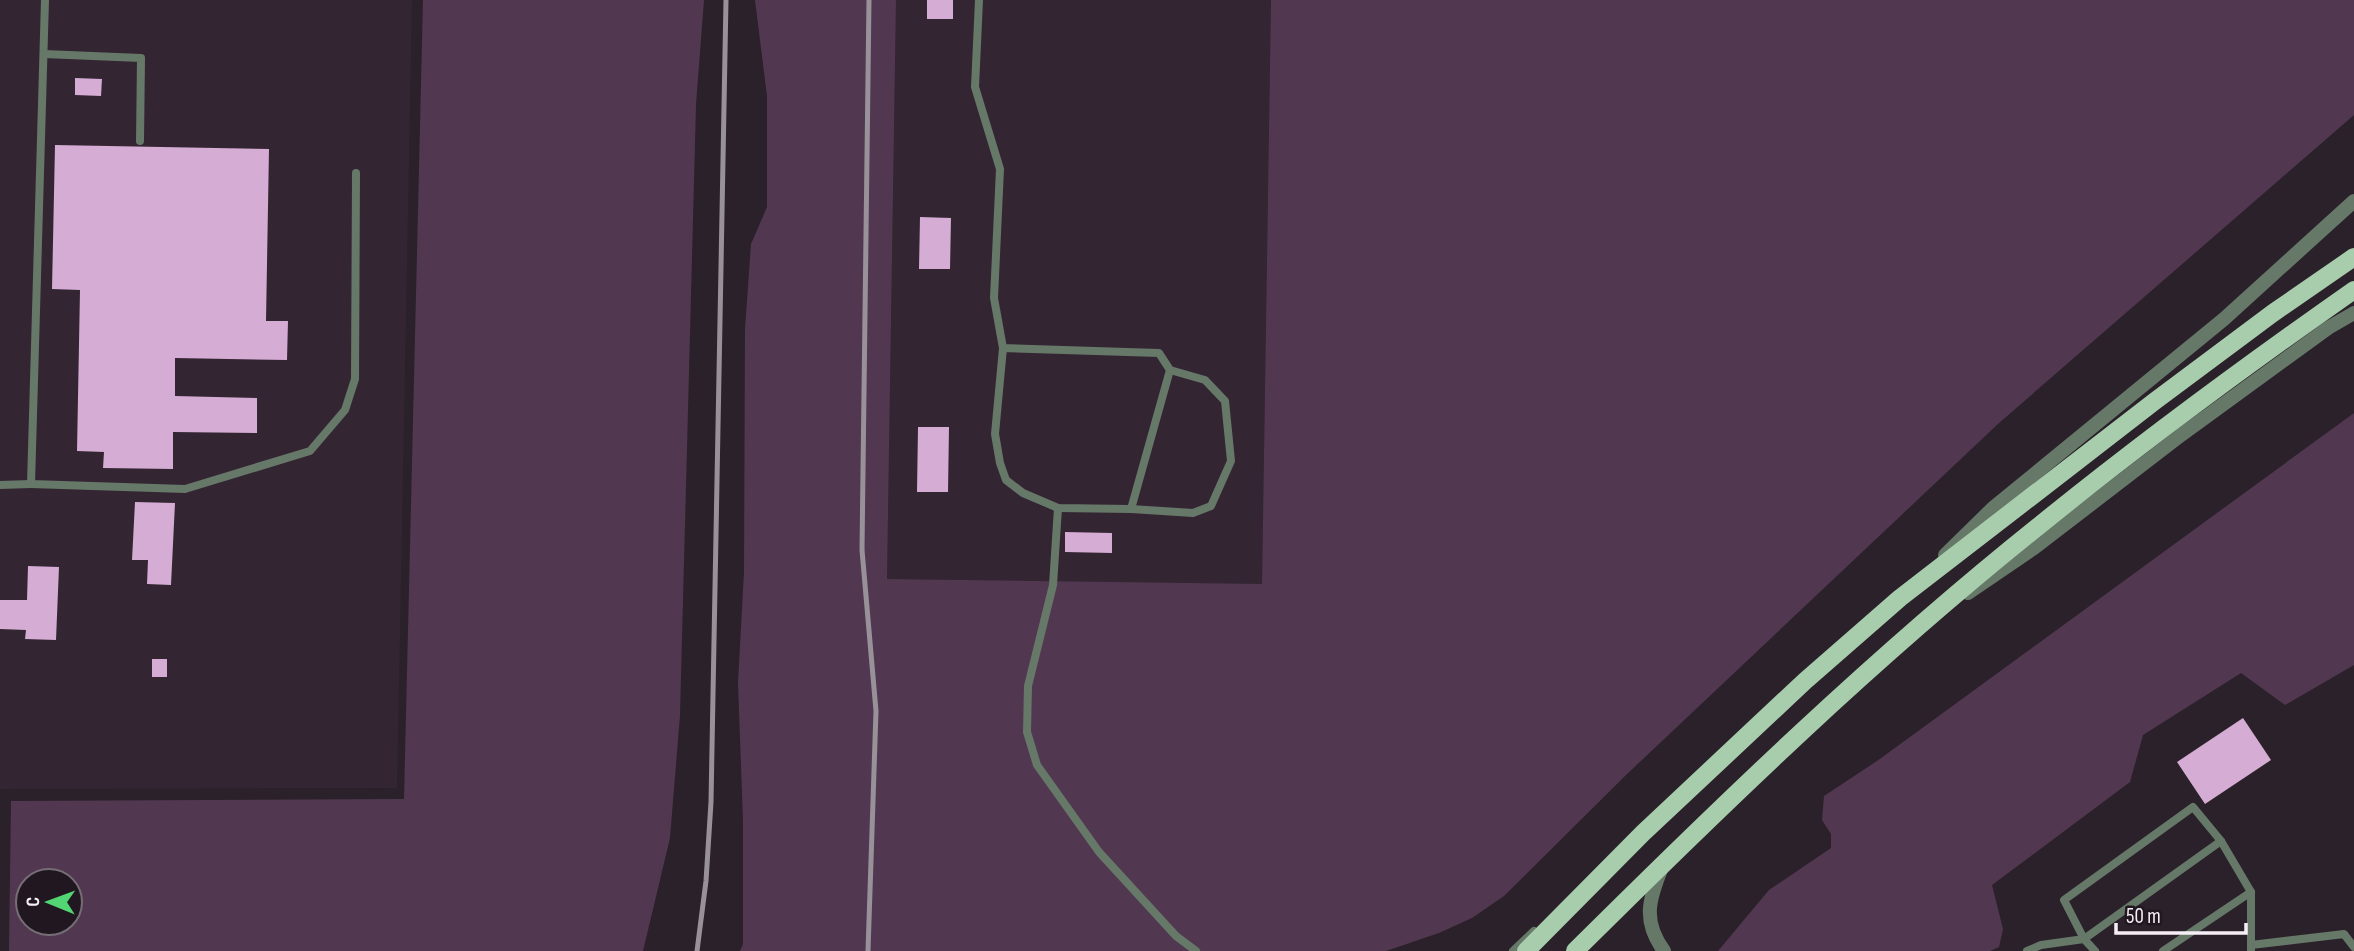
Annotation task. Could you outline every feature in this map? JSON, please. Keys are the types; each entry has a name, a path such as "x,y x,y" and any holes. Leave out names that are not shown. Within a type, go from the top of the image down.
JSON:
{"main road":[{"path":"1526,951 1592,882 1805,681 1900,598 2177,385 2354,257"},
{"path":"1575,951 1665,861 1828,708 2039,525 2162,429 2354,290"}],"street":[{"path":"1900,598 1993,508 2224,319 2354,201"},
{"path":"1921,626 2034,548 2328,328 2354,313"},
{"path":"1664,951 1650,927 1649,910 1652,894 1665,861"}],"lane":[{"path":"31,484 45,0"},
{"path":"979,0 975,87 1000,169 994,298 1003,348 995,434 1006,480 1023,493 1058,508 1193,513 1211,506 1231,460 1225,401 1205,380 1170,370 1159,353 1003,348"},
{"path":"44,54 141,58 140,141"},
{"path":"0,485 185,489 310,451 345,411 355,379 356,173"},
{"path":"1131,509 1170,370"},
{"path":"1058,508 1053,585 1028,686 1027,732 1037,765 1099,852 1176,936 1196,951"},
{"path":"2095,951 2084,939 2064,900 2193,807 2221,841 2250,892 2251,948 2344,934 2354,947"},
{"path":"2027,951 2041,945 2084,939 2221,841"},
{"path":"1513,951 1592,882"},
{"path":"2163,951 2250,892"}],"shaded area":[{"path":"0,0 412,0 397,788 0,789"},
{"path":"423,0 704,0 696,104 680,715 670,838 643,951 9,951 11,801 404,799"},
{"path":"755,0 896,0 887,579 1262,584 1271,0 2354,0 2354,115 1999,423 1626,775 1504,896 1472,918 1439,933 1386,951 740,951 743,944 743,820 738,683 744,572 745,329 751,244 767,207 767,96"},
{"path":"896,0 1271,0 1262,585 887,579"},
{"path":"2354,413 2354,665 2285,705 2241,673 2143,735 2130,782 1992,885 2003,929 1999,947 1990,951 1718,951 1769,890 1831,848 1831,834 1822,820 1824,796 1877,761"}],"building":[{"path":"927,0 953,0 953,19 927,19"},
{"path":"75,78 102,79 101,96 75,95"},
{"path":"55,145 269,149 266,321 288,321 287,360 175,358 175,396 257,398 257,433 173,432 173,469 103,468 104,452 77,451 80,290 52,289"},
{"path":"920,217 951,218 950,269 919,269"},
{"path":"918,427 949,427 948,492 917,492"},
{"path":"135,502 175,503 171,585 147,584 148,560 132,560"},
{"path":"1065,532 1112,533 1112,553 1065,552"},
{"path":"28,566 59,567 56,640 25,639 26,630 0,629 0,600 27,600"},
{"path":"152,659 167,659 167,677 152,677"},
{"path":"2243,718 2271,760 2205,804 2177,762"}],"railway":[{"path":"697,951 706,881 711,802 726,0"},
{"path":"868,951 876,711 862,550 869,0"}]}
